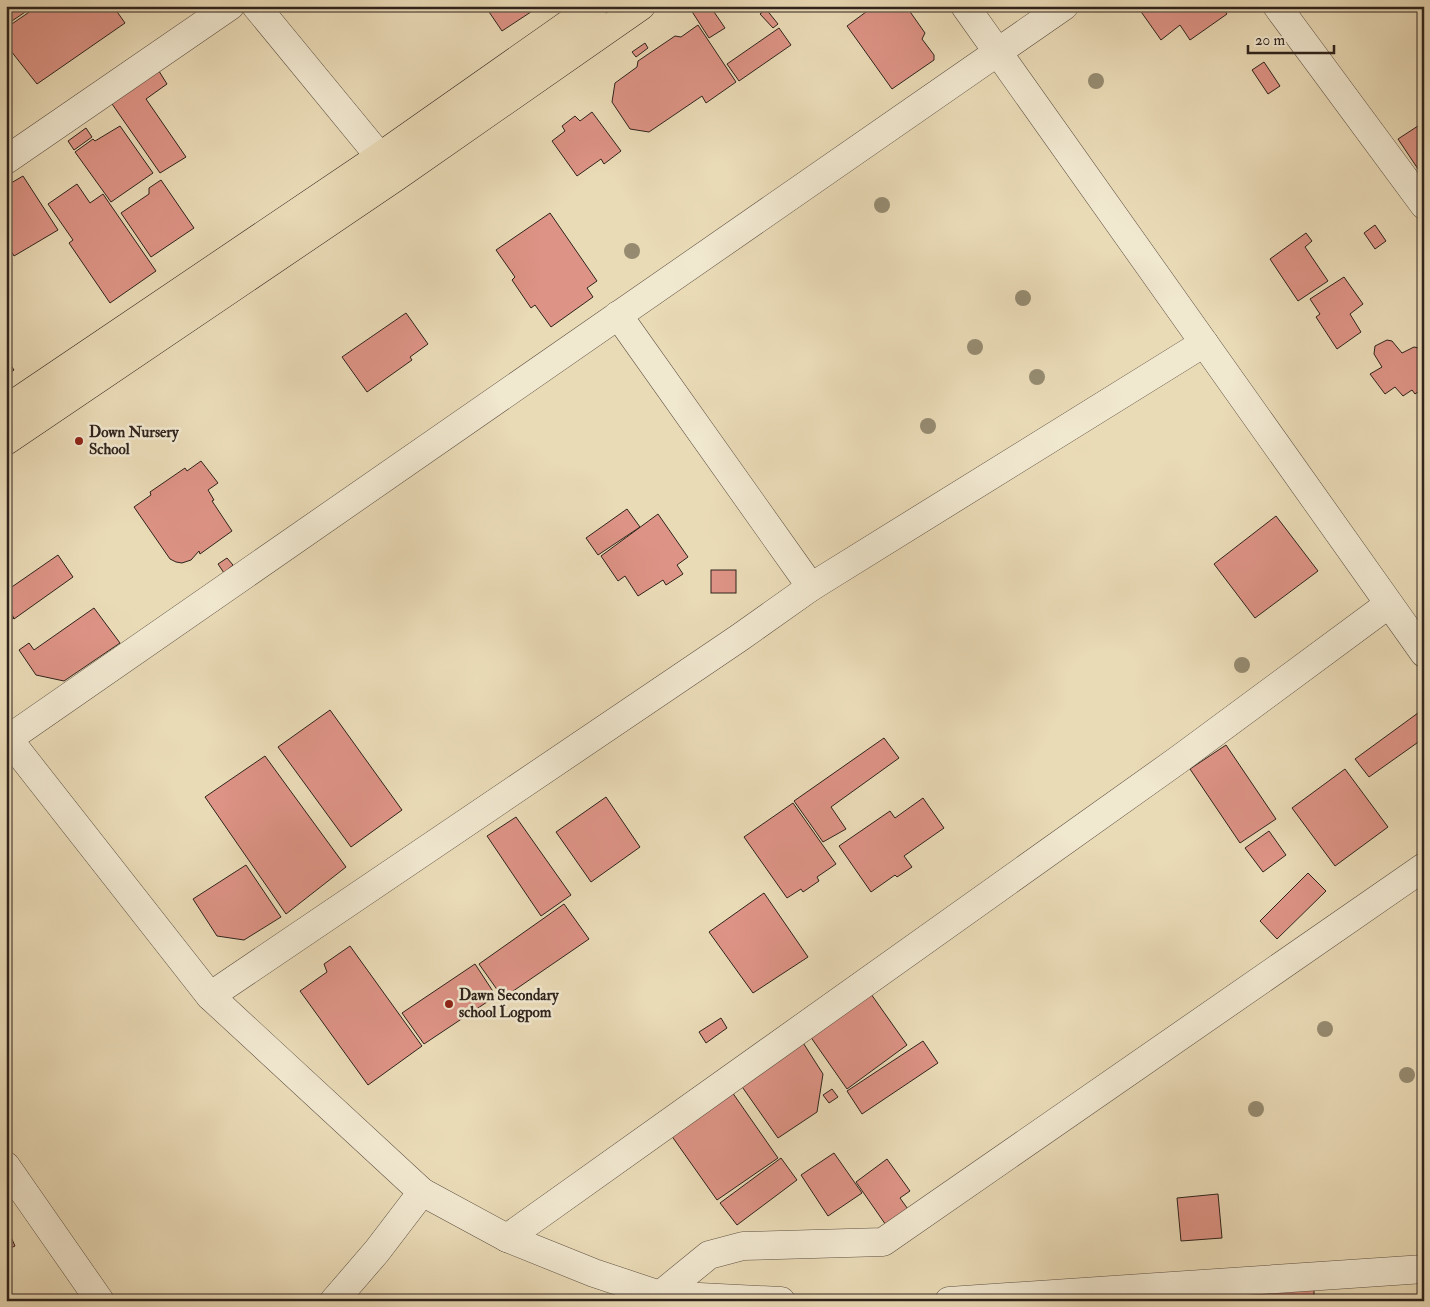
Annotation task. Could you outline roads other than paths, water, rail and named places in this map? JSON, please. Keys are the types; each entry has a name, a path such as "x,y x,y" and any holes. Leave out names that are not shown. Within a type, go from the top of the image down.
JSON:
{"main road":[{"path":"6,441 388,167 594,6"},
{"path":"6,409 641,6"}],"street":[{"path":"6,160 230,6"},
{"path":"256,6 388,167"},
{"path":"965,6 1424,653"},
{"path":"781,1301 660,1295 594,1273 507,1238 422,1192 210,996 7,737 1064,6"},
{"path":"1277,6 1424,206"},
{"path":"618,316 811,587"},
{"path":"210,996 739,638 811,587 1204,343"},
{"path":"507,1238 1178,760 1389,604"},
{"path":"660,1295 709,1255 743,1246 883,1242 1424,867"},
{"path":"6,1166 100,1301"},
{"path":"334,1301 377,1251 422,1192"},
{"path":"949,1301 991,1300 1424,1269"}],"place":[{"name":"Down Nursery School","path":"79,441"},
{"name":"Dawn Secondary school Logpom","path":"449,1004"}]}
